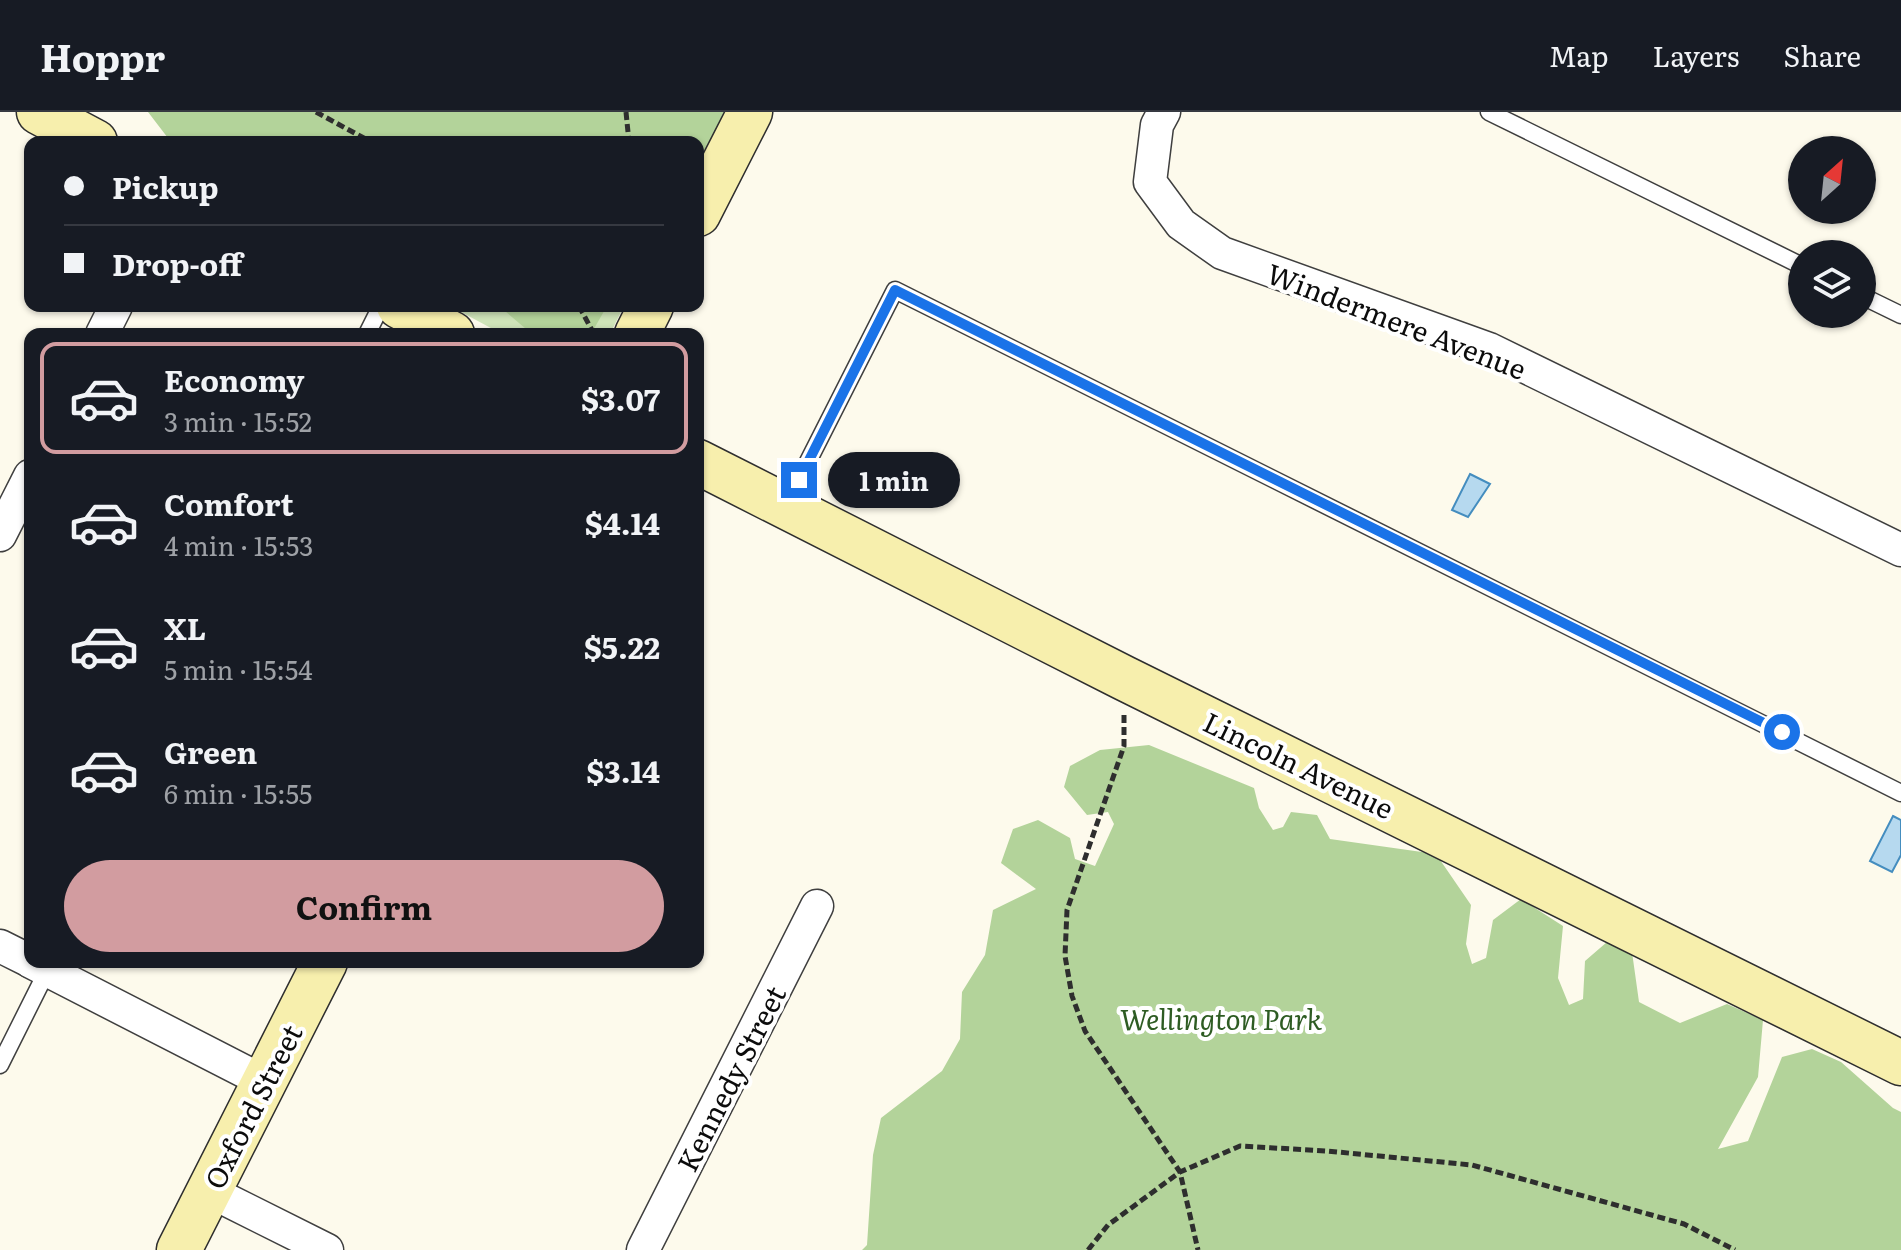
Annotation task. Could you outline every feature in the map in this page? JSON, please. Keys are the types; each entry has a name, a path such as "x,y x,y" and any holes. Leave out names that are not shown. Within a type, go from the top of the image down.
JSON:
{"main road":[{"path":"39,112 84,136"},
{"path":"704,202 750,112"},
{"path":"410,312 441,328"},
{"name":"Lincoln Avenue","path":"704,465 1124,678 1901,1063"},
{"name":"Oxford Street","path":"179,1250 322,968"}],"street":[{"name":"Windermere Avenue","path":"1164,112 1157,125 1150,182 1181,224 1222,253 1489,349 1901,550"},
{"path":"0,535 24,488"},
{"name":"Kennedy Street","path":"643,1250 817,906"},
{"path":"0,946 24,957"},
{"path":"48,968 265,1082"},
{"path":"209,1191 327,1250"}],"lane":[{"path":"1489,112 1788,259"},
{"path":"786,507 895,290 1901,793"},
{"path":"1876,303 1901,315"},
{"path":"0,1065 38,968"}],"path":[{"path":"316,112 360,136"},
{"path":"626,112 628,136"},
{"path":"1124,704 1124,746 1067,910 1065,956 1072,996 1085,1031 1180,1172 1198,1250"},
{"path":"1088,1250 1108,1225 1180,1172 1240,1146 1472,1165 1684,1224 1735,1250"}],"green space":[{"path":"148,112 737,112 704,164 704,136 166,136"},
{"path":"461,312 621,312 613,328 491,328"},
{"path":"506,312 604,312 594,328 525,328"},
{"name":"Wellington Park","path":"1149,745 1254,788 1259,808 1273,830 1283,827 1291,812 1317,815 1330,839 1436,854 1471,905 1466,944 1472,964 1486,958 1493,920 1521,899 1563,926 1558,978 1569,1005 1583,999 1585,961 1607,942 1632,952 1639,1002 1680,1023 1727,1004 1763,1020 1758,1077 1718,1149 1748,1141 1782,1057 1812,1049 1841,1062 1901,1112 1901,1250 862,1250 867,1245 873,1155 881,1118 942,1071 960,1039 962,992 985,955 993,910 1036,889 1001,863 1013,829 1038,820 1070,838 1075,859 1095,866 1114,824 1108,812 1087,815 1064,787 1070,766 1100,750"}],"water":[{"path":"1470,474 1490,484 1468,517 1452,510"},
{"path":"1893,816 1901,820 1901,855 1892,872 1870,861"}],"route":[{"path":"799,480 895,290 1782,732"}]}
